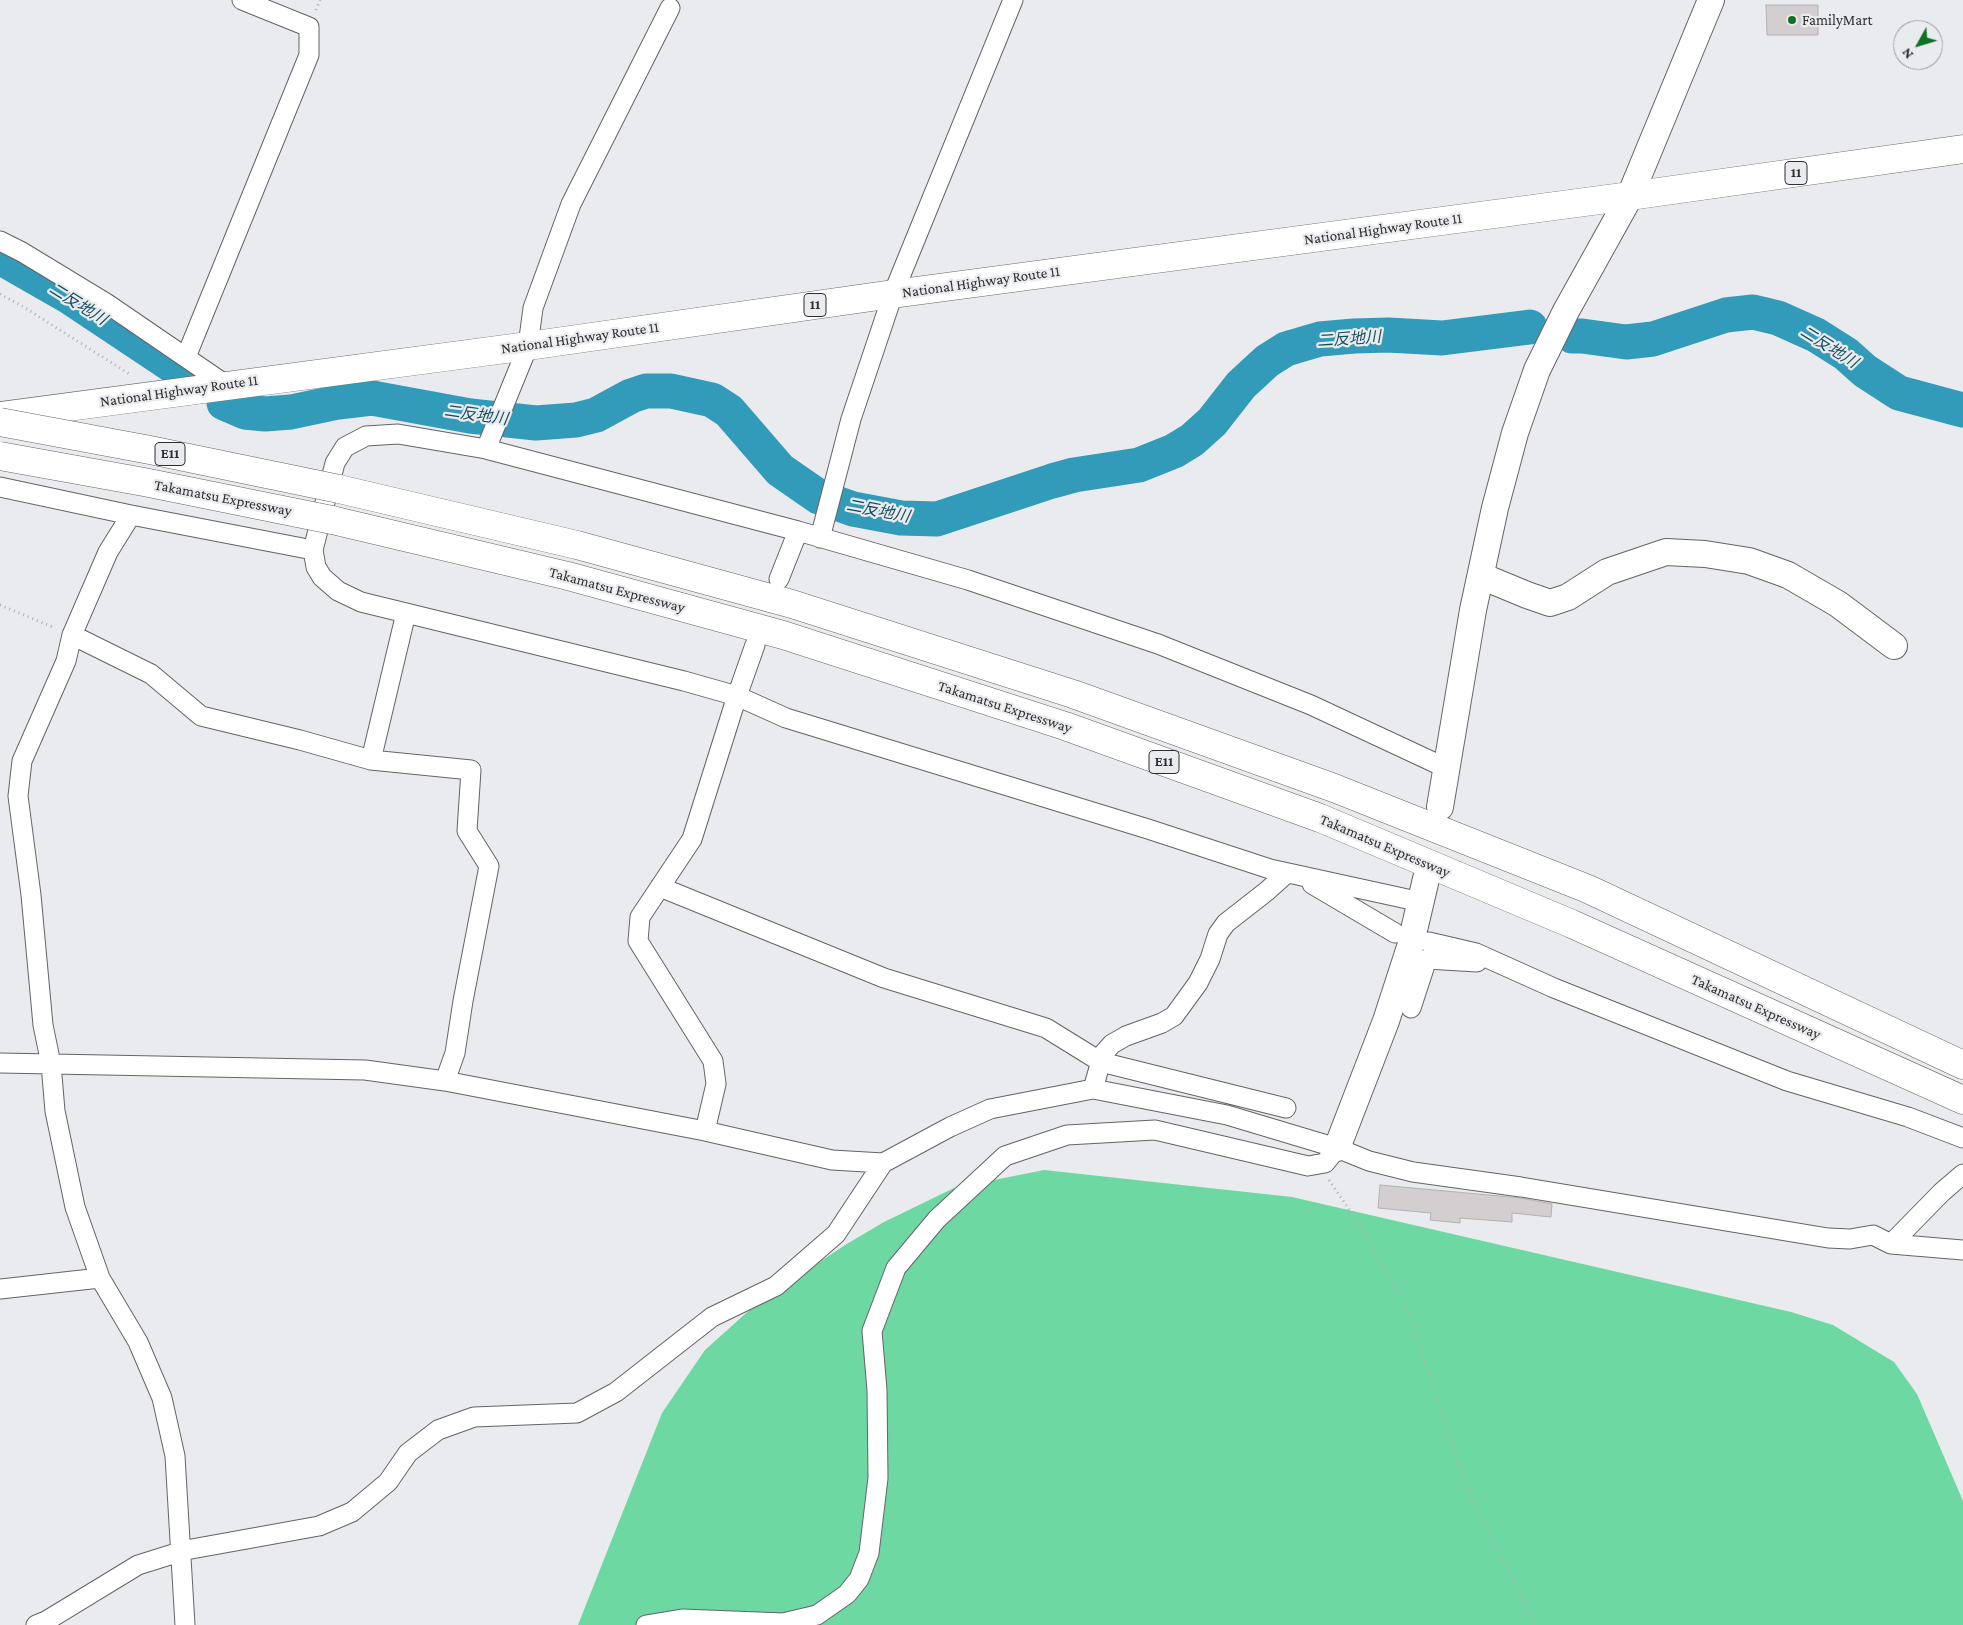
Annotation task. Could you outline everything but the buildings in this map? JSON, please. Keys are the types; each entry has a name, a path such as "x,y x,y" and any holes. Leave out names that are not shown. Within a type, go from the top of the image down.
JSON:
{"highway":[{"name":"National Highway Route 11","path":"0,416 528,346 893,294 1630,196 1963,149"},
{"name":"E11","path":"0,422 150,450 340,489 577,545 792,604 1073,694 1334,788 1588,890 1963,1065"},
{"name":"Takamatsu Expressway","path":"0,456 144,482 332,520 568,576 783,635 1065,726 1329,822 1572,924 1962,1100"}],"street":[{"path":"186,357 309,55 309,27 242,0"},
{"path":"820,538 851,419 893,294 1013,0"},
{"path":"1440,807 1473,610 1495,508 1515,433 1538,370 1566,311 1630,196 1711,0"},
{"path":"486,449 528,346 533,308 571,204 670,8"},
{"path":"0,241 22,252 106,303 226,385"},
{"path":"646,1625 682,1619 783,1623 817,1616 847,1594 859,1579 869,1553 878,1478 876,1390 872,1331 896,1268 937,1219 1004,1156 1067,1135 1155,1130 1308,1166 1318,1166 1325,1163 1337,1148 1386,1021 1410,947 1423,890 1292,874 1270,869 1148,829 786,718 736,696 361,602 338,591 322,577 316,567 313,550 335,463 345,447 366,436 398,434 486,449 798,531 968,580 1158,644 1311,705 1446,768"},
{"path":"0,487 131,516 313,550"},
{"path":"131,516 108,552 72,635 66,661 22,761 18,796 31,895 43,1024 51,1064 55,1111 75,1207 100,1278 138,1342 162,1398 175,1456 185,1625"},
{"path":"778,579 798,531"},
{"path":"1481,576 1527,595 1550,602 1568,598 1607,572 1666,552 1705,554 1749,561 1788,575 1838,604 1894,646"},
{"path":"371,760 406,613"},
{"path":"72,635 151,674 201,716 300,740 371,760 472,770 468,831 489,866 455,1053 445,1081"},
{"path":"705,1131 716,1084 714,1061 638,940 640,917 692,838 736,696 755,645"},
{"path":"1292,874 1395,933"},
{"path":"1093,1089 1103,1054 1112,1044 1126,1036 1162,1023 1174,1016 1198,983 1210,960 1218,934 1226,923 1292,874"},
{"path":"660,887 884,978 1046,1028 1101,1062 1286,1108"},
{"path":"1429,942 1476,953 1554,988 1787,1081 1908,1117 1963,1138"},
{"path":"1411,1008 1426,959 1479,962 1489,959"},
{"path":"0,1063 365,1070 445,1081 705,1131 832,1160 883,1163"},
{"path":"36,1625 46,1621 138,1565 180,1551 320,1526 352,1512 388,1482 408,1453 438,1430 474,1417 577,1412 616,1392 712,1317 776,1286 836,1234 883,1163 950,1127 990,1109 1093,1089 1227,1115 1337,1148 1369,1161 1413,1172 1521,1186 1828,1238 1850,1239 1873,1235 1891,1244 1963,1250"},
{"path":"1891,1244 1942,1192 1963,1174"},
{"path":"0,1289 100,1278"}],"path":[{"path":"0,294 161,394"},
{"path":"0,605 72,635"},
{"path":"1318,1166 1360,1227 1408,1309 1469,1493 1535,1625"}],"green space":[{"path":"1044,1170 1292,1197 1791,1312 1833,1325 1894,1362 1917,1394 1963,1501 1963,1625 578,1625 662,1413 705,1350 755,1305 845,1245 884,1222 954,1188"}],"waterway":[{"name":"二反地川","path":"0,257 68,296 179,370"},
{"name":"二反地川","path":"1572,336 1626,342 1653,339 1726,315 1753,312 1778,318 1816,335 1846,354 1865,371 1899,393 1963,410"},
{"name":"二反地川","path":"224,403 245,412 265,414 291,412 338,402 372,398 470,416 536,423 576,420 596,415 631,396 646,391 671,391 712,400 729,411 780,470 819,497 853,509 901,518 937,519 1052,481 1074,475 1139,465 1174,451 1192,440 1212,422 1241,385 1267,361 1286,349 1320,339 1388,335 1442,338 1530,327"}],"tunnel":[{"path":"1426,879 1440,808"}],"place":[{"name":"FamilyMart","path":"1792,20"}]}
